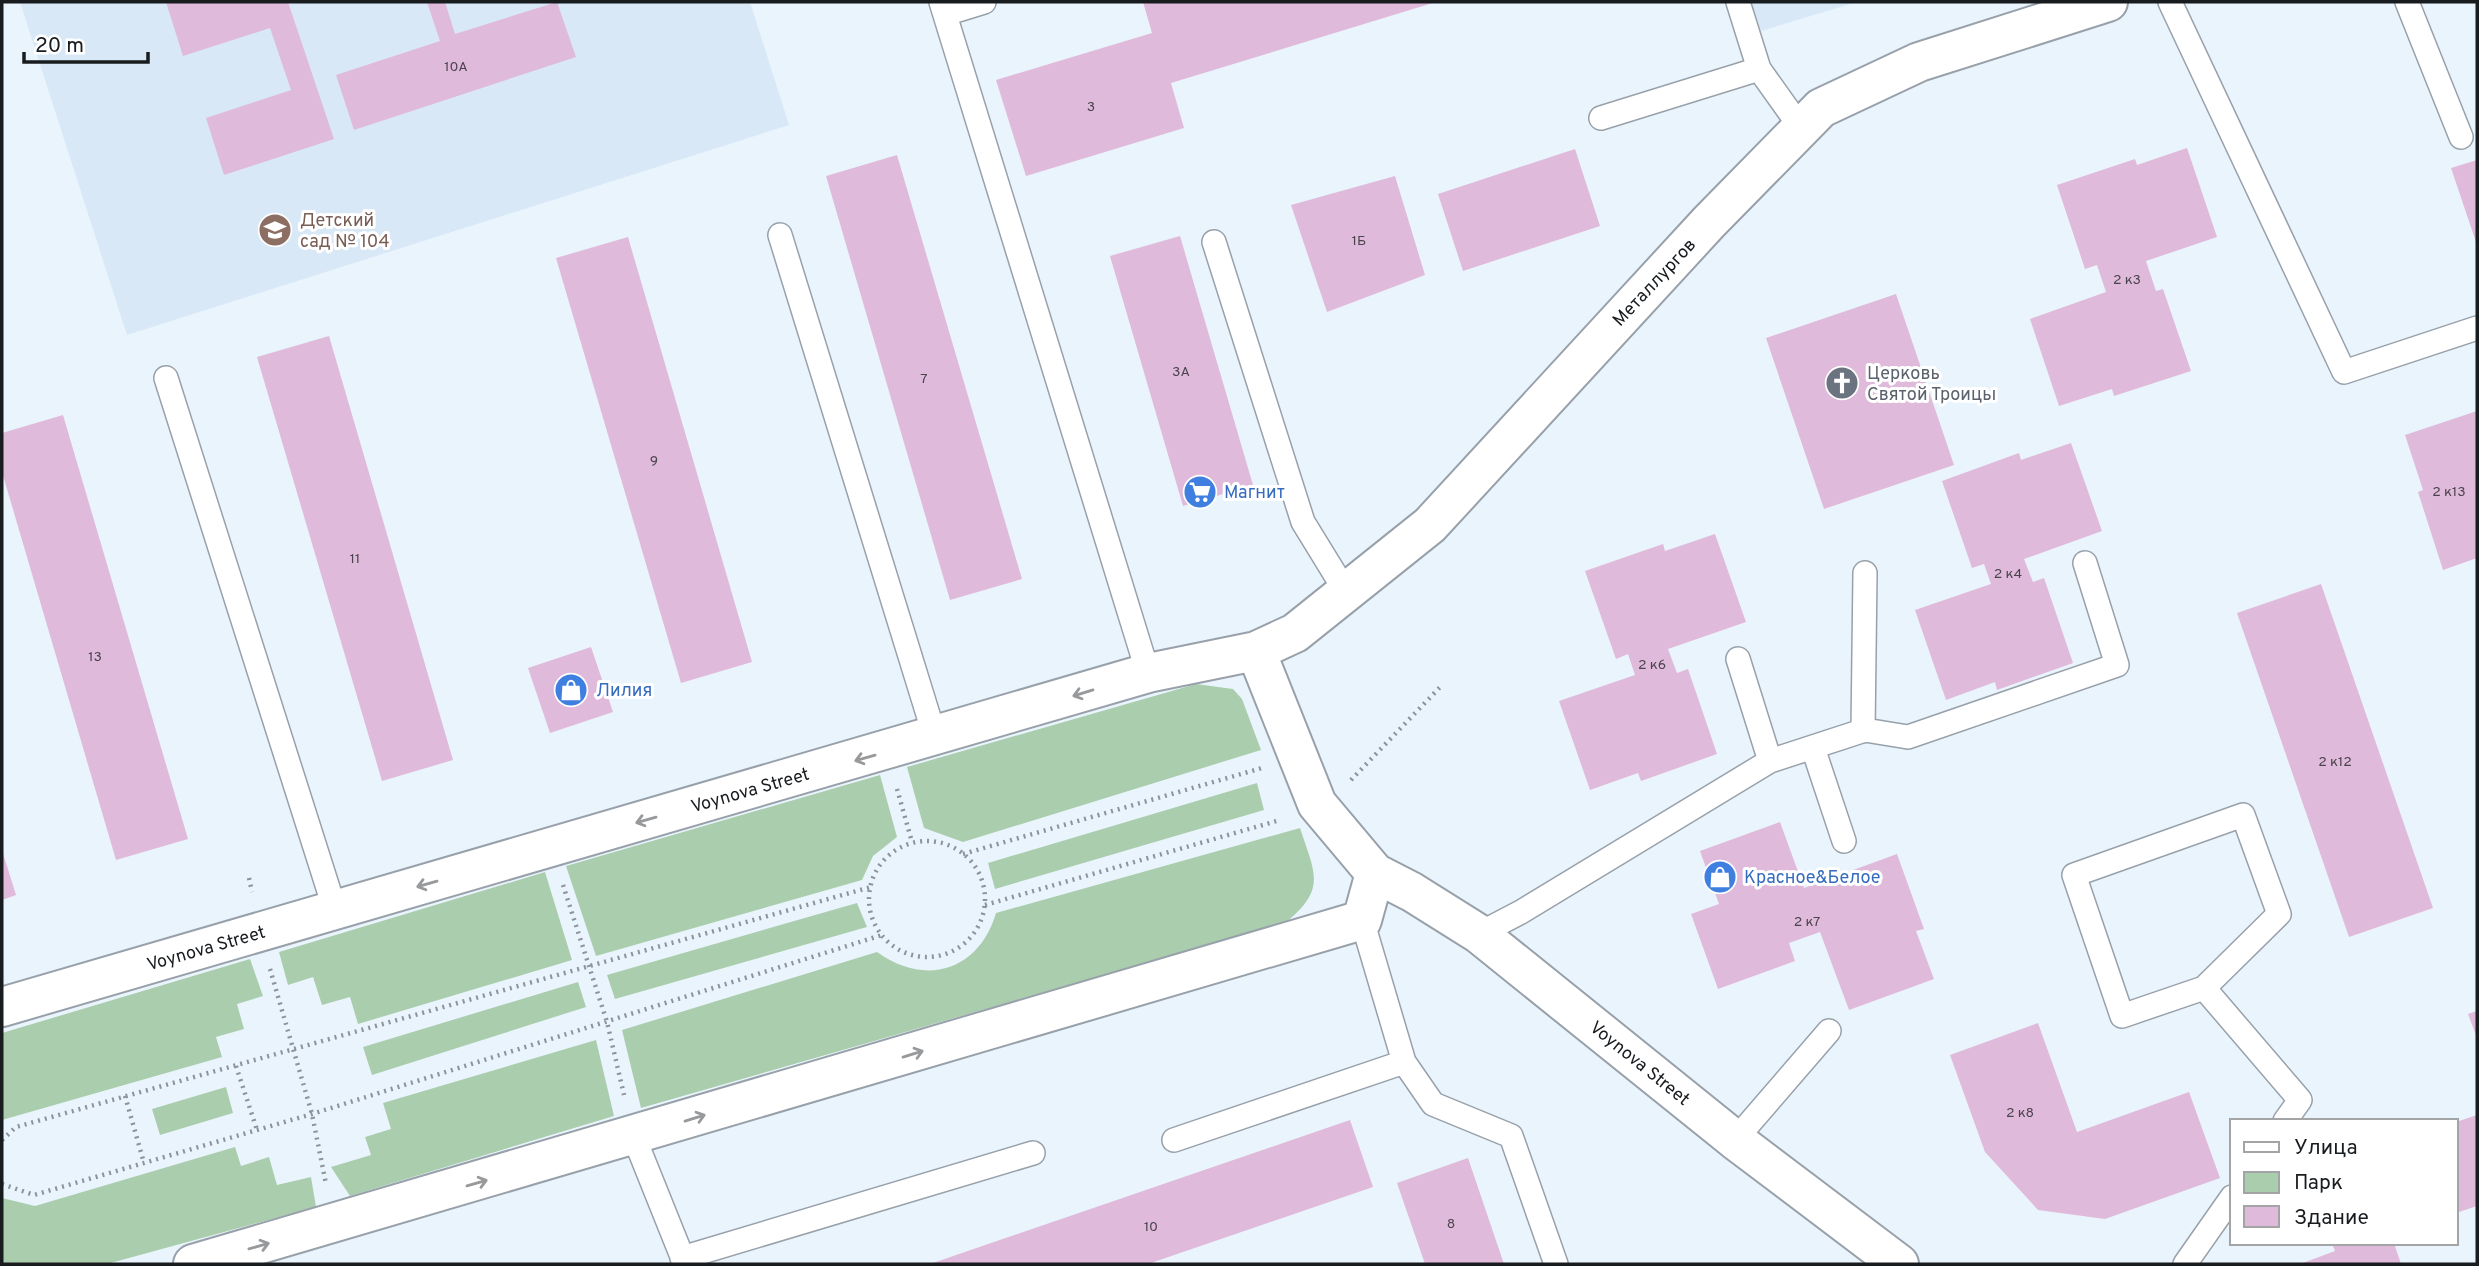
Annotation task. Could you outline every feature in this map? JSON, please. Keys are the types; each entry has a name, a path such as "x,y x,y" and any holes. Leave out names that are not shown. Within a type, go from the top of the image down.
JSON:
{"street":[{"name":"Металлургов","path":"1256,651 1295,633 1430,525 1709,222 1821,108 1919,62 2108,2"},
{"name":"Voynova Street","path":"2,1007 1148,673 1256,651 1317,804 1375,873 1412,892 1479,934 1735,1140 1899,1264"},
{"path":"193,1264 634,1137 1362,920 1375,873"}],"lane":[{"path":"984,2 943,8 1148,673"},
{"path":"1738,2 1759,69 1801,128"},
{"path":"2170,2 2344,372 2477,328"},
{"path":"2407,2 2461,137"},
{"path":"1601,118 1759,69"},
{"path":"780,235 935,737"},
{"path":"1214,242 1303,522 1346,592"},
{"path":"166,378 335,910"},
{"path":"1479,934 1521,912 1602,860 1770,761 1863,731 1908,737 2117,665 2085,563"},
{"path":"1863,731 1865,573"},
{"path":"1738,659 1770,761"},
{"path":"1813,748 1844,841"},
{"path":"2243,815 2279,914 2204,988 2122,1016 2074,875 2243,815"},
{"path":"1362,920 1404,1062 1433,1104 1510,1136 1556,1264"},
{"path":"2204,988 2300,1100 2287,1119"},
{"path":"1735,1140 1829,1031"},
{"path":"1174,1140 1404,1062"},
{"path":"634,1137 683,1261 1033,1153"},
{"path":"2185,1264 2230,1200"}],"path":[{"path":"985,905 1287,819 1317,804 1357,776 1443,684"},
{"path":"887,751 912,842"},
{"path":"963,854 1267,767"},
{"path":"912,842 946,844 963,854 980,877 985,905 980,924 968,940 953,951 934,956 914,956 897,948 882,935 873,921 869,904 870,887 877,868 891,854 912,842"},
{"path":"552,848 607,1022 634,1137"},
{"path":"249,878 259,932 312,1114 335,1224"},
{"path":"2,1140 16,1127 870,887"},
{"path":"2,1184 34,1195 312,1114 882,935"},
{"path":"236,1066 257,1130"},
{"path":"125,1096 144,1163"}],"shaded area":[{"name":"Детский сад № 104","path":"20,2 750,2 789,125 127,335"},
{"path":"1751,2 1857,2 1761,31"}],"green space":[{"path":"1196,684 1233,689 1242,699 1261,750 963,842 924,828 907,767"},
{"path":"880,775 897,837 873,856 862,880 596,956 566,866"},
{"path":"1257,783 1264,810 995,889 988,863"},
{"path":"1300,828 1310,857 1314,880 1307,900 1285,923 641,1108 622,1030 877,952 895,963 913,969 948,967 964,960 977,948 988,933 996,913"},
{"path":"545,872 572,960 358,1024 350,997 322,1005 313,977 288,985 279,952"},
{"path":"857,903 867,927 615,999 607,975"},
{"path":"250,959 263,996 237,1004 244,1029 216,1037 222,1057 2,1120 2,1033"},
{"path":"578,982 586,1007 372,1075 363,1047"},
{"path":"596,1040 614,1116 350,1196 331,1167 371,1155 365,1137 391,1129 383,1103"},
{"path":"226,1087 233,1113 160,1135 152,1109"},
{"path":"235,1147 241,1166 269,1157 277,1185 311,1177 316,1207 107,1264 2,1264 2,1198 35,1206"}],"building":[{"path":"166,2 288,2 334,139 224,175 206,118 291,90 270,28 183,56"},
{"path":"427,2 445,2 455,34 557,2 576,57 354,130 336,75 440,41"},
{"path":"1143,2 1436,2 1171,83 1184,128 1026,176 996,80 1152,33"},
{"path":"2187,148 2217,237 2146,261 2156,291 2163,289 2191,371 2114,396 2112,389 2059,406 2030,319 2106,292 2097,265 2085,269 2057,185 2135,159 2137,165"},
{"path":"1575,149 1600,226 1463,271 1438,194"},
{"path":"897,155 1022,579 950,600 826,176"},
{"path":"2477,160 2477,245 2451,168"},
{"path":"1395,176 1425,275 1327,312 1291,205"},
{"path":"1180,236 1253,485 1183,506 1110,256"},
{"path":"628,237 752,662 681,683 556,258"},
{"path":"1896,294 1954,465 1824,509 1766,338"},
{"path":"329,336 453,760 382,781 257,357"},
{"path":"2477,411 2477,558 2443,570 2418,492 2423,490 2405,435"},
{"path":"63,415 188,839 116,860 2,472 2,433"},
{"path":"2071,443 2102,531 2024,559 2033,582 2044,578 2073,663 1997,690 1995,682 1946,700 1915,610 1991,584 1984,564 1972,568 1942,481 2019,453 2021,460"},
{"path":"1715,534 1746,622 1668,649 1677,673 1688,669 1717,754 1641,781 1638,773 1590,790 1559,701 1635,675 1628,654 1616,659 1585,571 1663,544 1665,551"},
{"path":"2321,584 2433,908 2349,937 2237,613"},
{"name":"Лилия","path":"591,647 613,712 550,733 528,668"},
{"path":"1780,822 1804,888 1897,854 1924,929 1916,931 1934,979 1849,1010 1820,932 1789,943 1795,961 1718,989 1691,914 1719,904 1700,851"},
{"path":"2,850 16,895 2,900"},
{"path":"2477,1011 2477,1038 2468,1014"},
{"path":"2038,1023 2077,1132 2189,1092 2220,1178 2105,1219 2038,1210 1985,1152 1950,1055"},
{"path":"2477,1115 2477,1206 2458,1212 2458,1121"},
{"path":"1350,1120 1373,1187 1148,1264 930,1264"},
{"path":"1468,1158 1504,1264 1425,1264 1397,1183"},
{"path":"2333,1245 2395,1245 2401,1264 2300,1264 2335,1251"}],"place":[{"name":"Детский сад № 104","path":"275,230"},
{"name":"Церковь Святой Троицы","path":"1842,383"},
{"name":"Магнит","path":"1200,492"},
{"name":"Лилия","path":"571,690"},
{"name":"Красное&Белое","path":"1720,877"}]}
